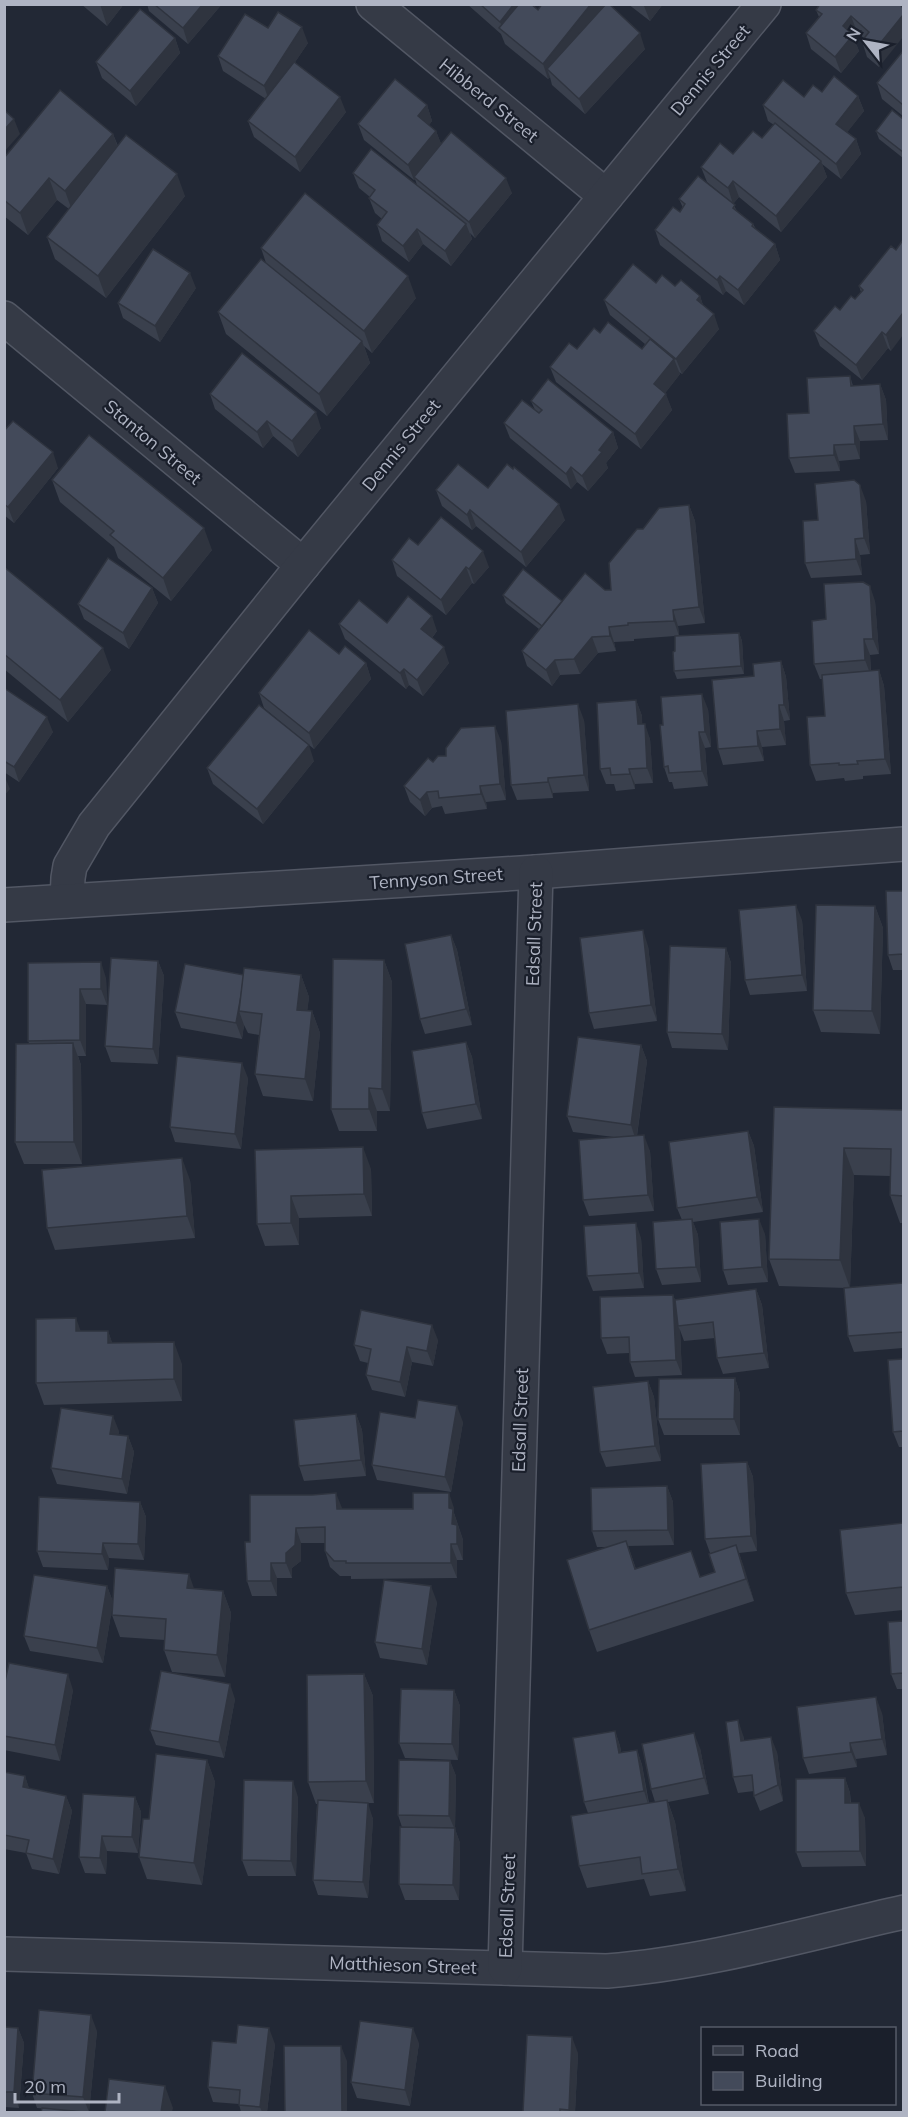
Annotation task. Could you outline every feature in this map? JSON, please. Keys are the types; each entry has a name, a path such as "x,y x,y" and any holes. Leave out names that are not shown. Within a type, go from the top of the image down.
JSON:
{"street":[{"name":"Hibberd Street","path":"373,4 606,196"},
{"name":"Dennis Street","path":"67,901 70,866 94,825 303,566 764,4"},
{"name":"Stanton Street","path":"4,318 303,566"},
{"name":"Tennyson Street","path":"4,905 536,872 903,844"},
{"name":"Edsall Street","path":"505,1968 536,872"},
{"name":"Matthieson Street","path":"4,1954 607,1971 647,1968 903,1912"}],"building":[{"path":"154,4 203,4 183,28"},
{"path":"480,4 514,4 500,22"},
{"path":"519,4 531,4 538,10 542,4 591,4 543,64 499,28"},
{"path":"606,4 609,4 640,33 579,99 547,69"},
{"path":"820,4 900,4 903,8 903,15 874,51 862,41 869,32 851,16 843,26 853,35 835,57 806,33 822,14 816,10"},
{"path":"140,9 175,38 130,91 96,62"},
{"path":"278,12 302,27 264,86 218,56 245,14 268,28"},
{"path":"903,51 903,105 877,83"},
{"path":"294,62 340,97 295,157 248,121"},
{"path":"834,76 858,96 836,124 856,139 836,164 763,105 783,80 804,97 813,85 822,92"},
{"path":"395,79 427,105 418,116 436,131 408,165 358,124"},
{"path":"60,90 113,134 65,191 49,178 20,213 4,200 4,158"},
{"path":"4,110 14,119 4,130"},
{"path":"892,110 903,119 903,152 876,131"},
{"path":"775,123 821,161 776,216 733,181 728,188 701,167 720,143 733,154 753,131 762,138"},
{"path":"451,132 506,178 469,222 414,177"},
{"path":"126,135 177,174 98,276 47,237"},
{"path":"371,149 466,224 445,251 417,229 403,246 377,225 387,212 369,198 375,190 353,173"},
{"path":"698,176 735,205 733,208 775,244 738,290 720,276 717,280 655,230 673,207 680,212 685,204 679,199"},
{"path":"305,193 408,276 364,331 261,248"},
{"path":"903,240 903,313 886,335 882,332 856,365 814,331 835,306 840,310 851,296 855,299 863,290 859,286 891,246 896,250"},
{"path":"153,249 190,273 155,326 118,303"},
{"path":"261,259 362,341 319,394 218,312"},
{"path":"633,264 656,283 662,275 675,286 681,280 700,296 697,300 714,314 676,359 604,300"},
{"path":"608,322 642,349 650,339 674,359 654,384 666,394 635,434 550,367 569,343 577,349 594,328 600,333"},
{"path":"242,353 316,412 292,441 267,421 257,432 210,394"},
{"path":"850,376 851,386 880,384 883,424 854,426 855,444 834,445 834,455 789,458 787,414 809,413 807,378"},
{"path":"548,379 613,432 599,450 602,452 582,476 571,467 566,474 504,423 522,400 539,413 542,410 531,401"},
{"path":"13,421 53,452 8,507 4,504 4,431"},
{"path":"89,435 204,528 163,578 110,535 114,531 52,480"},
{"path":"458,464 488,488 507,464 513,469 514,467 559,504 521,552 470,510 467,515 436,490"},
{"path":"854,480 860,485 864,538 855,539 856,559 805,563 803,521 818,520 815,484"},
{"path":"689,505 699,607 673,610 674,621 628,623 628,625 609,627 610,636 592,637 574,659 555,660 546,670 522,651 585,573 605,590 611,590 609,563 637,529 643,529 659,508"},
{"path":"441,517 483,551 469,569 466,567 441,600 392,560 409,538 418,545"},
{"path":"108,558 152,588 123,633 78,604"},
{"path":"4,567 103,648 60,700 4,654"},
{"path":"523,569 562,601 542,626 503,595"},
{"path":"863,582 870,586 873,639 864,639 865,660 814,664 812,621 826,619 824,584"},
{"path":"408,596 432,616 421,629 444,647 417,680 404,669 400,673 339,624 359,600 387,623"},
{"path":"309,630 339,654 345,646 366,663 309,733 259,693"},
{"path":"739,633 741,666 674,671 675,636"},
{"path":"781,661 784,705 779,705 780,729 757,731 758,746 718,749 712,680 754,676 753,664"},
{"path":"879,670 885,759 857,761 858,764 810,765 807,717 825,716 822,675"},
{"path":"4,688 47,717 14,767 4,761"},
{"path":"702,694 705,732 699,732 702,771 669,773 668,766 664,767 660,725 663,725 661,697"},
{"path":"636,700 638,724 645,724 647,768 629,769 630,774 611,775 610,768 600,769 597,703"},
{"path":"578,704 584,775 548,778 548,782 511,785 506,711"},
{"path":"259,705 309,745 257,809 207,768"},
{"path":"495,726 500,784 480,786 481,794 439,798 438,791 427,792 420,800 404,786 428,758 433,762 438,756 446,756 446,748 461,728"},
{"path":"886,891 903,891 903,954 888,955"},
{"path":"796,905 802,975 745,980 739,910"},
{"path":"816,905 875,906 872,1011 813,1010"},
{"path":"643,930 651,1005 589,1013 580,938"},
{"path":"451,935 466,1009 420,1019 405,944"},
{"path":"670,946 726,948 722,1034 667,1032"},
{"path":"111,958 158,961 153,1049 105,1046"},
{"path":"333,959 384,960 382,1089 369,1088 369,1109 331,1109"},
{"path":"101,962 101,989 80,989 80,1040 28,1041 28,963"},
{"path":"185,964 244,975 236,1023 175,1012"},
{"path":"244,968 301,975 297,1010 312,1011 305,1079 255,1074 262,1014 239,1011"},
{"path":"578,1037 641,1045 631,1125 567,1116"},
{"path":"466,1042 476,1104 422,1113 412,1051"},
{"path":"73,1043 74,1142 15,1142 16,1044"},
{"path":"177,1056 242,1063 235,1134 170,1127"},
{"path":"774,1107 903,1110 903,1196 890,1195 891,1149 844,1148 840,1260 769,1259"},
{"path":"748,1131 757,1197 677,1208 669,1142"},
{"path":"644,1135 648,1195 583,1200 579,1140"},
{"path":"363,1147 364,1194 291,1196 291,1223 257,1224 255,1150"},
{"path":"182,1158 187,1216 47,1228 42,1170"},
{"path":"692,1219 696,1267 656,1269 653,1222"},
{"path":"759,1219 762,1267 723,1270 720,1222"},
{"path":"636,1223 639,1273 587,1276 584,1226"},
{"path":"903,1283 903,1332 848,1336 844,1288"},
{"path":"756,1289 764,1353 717,1358 713,1322 678,1326 675,1300"},
{"path":"673,1295 676,1360 630,1362 629,1337 601,1338 600,1297"},
{"path":"361,1310 432,1325 427,1351 407,1347 400,1382 366,1375 371,1349 354,1345"},
{"path":"76,1318 76,1331 108,1331 108,1343 174,1342 174,1379 36,1383 36,1319"},
{"path":"903,1359 903,1431 893,1432 888,1360"},
{"path":"735,1378 734,1419 658,1419 659,1379"},
{"path":"648,1381 655,1446 600,1452 593,1387"},
{"path":"418,1400 457,1406 445,1477 372,1465 380,1412 415,1418"},
{"path":"61,1408 113,1416 110,1434 128,1436 122,1479 51,1468"},
{"path":"356,1414 361,1460 299,1466 294,1420"},
{"path":"747,1462 751,1536 705,1539 701,1464"},
{"path":"667,1486 668,1530 592,1531 591,1488"},
{"path":"336,1493 337,1509 413,1509 413,1493 449,1493 449,1508 453,1509 452,1524 457,1525 457,1544 451,1544 451,1563 334,1561 325,1551 325,1527 296,1528 295,1545 286,1553 286,1563 271,1563 271,1581 247,1581 245,1542 250,1542 250,1495"},
{"path":"39,1497 140,1502 138,1544 103,1543 102,1554 37,1551"},
{"path":"903,1523 903,1587 846,1593 840,1530"},
{"path":"626,1541 635,1569 691,1551 700,1577 715,1572 709,1554 736,1545 746,1579 589,1630 567,1560"},
{"path":"115,1568 189,1574 187,1588 223,1591 217,1655 164,1650 166,1619 112,1615"},
{"path":"34,1575 107,1586 97,1648 24,1636"},
{"path":"384,1580 431,1586 422,1649 375,1642"},
{"path":"903,1621 903,1673 891,1674 888,1622"},
{"path":"9,1663 68,1674 55,1745 4,1736 4,1686"},
{"path":"161,1671 230,1684 219,1742 150,1730"},
{"path":"364,1674 366,1781 308,1782 307,1675"},
{"path":"401,1689 454,1690 452,1744 399,1743"},
{"path":"876,1697 882,1739 850,1743 851,1752 803,1758 797,1707"},
{"path":"738,1720 741,1741 771,1737 778,1785 754,1796 752,1775 733,1777 726,1722"},
{"path":"615,1731 619,1753 637,1750 644,1791 584,1802 573,1738"},
{"path":"694,1733 704,1778 651,1789 642,1744"},
{"path":"156,1754 207,1760 194,1863 139,1857 143,1819 149,1819"},
{"path":"399,1760 450,1761 449,1816 398,1815"},
{"path":"4,1772 25,1776 23,1787 66,1796 53,1859 26,1853 29,1840 4,1835"},
{"path":"845,1778 845,1803 859,1803 860,1851 796,1852 796,1779"},
{"path":"244,1780 293,1781 291,1861 242,1860"},
{"path":"83,1794 135,1797 132,1837 102,1836 100,1858 79,1857"},
{"path":"318,1800 368,1803 363,1882 313,1880"},
{"path":"667,1800 678,1869 642,1874 640,1857 579,1866 571,1816"},
{"path":"400,1827 455,1828 453,1885 399,1884"},
{"path":"39,2010 91,2015 83,2097 32,2093"},
{"path":"360,2021 413,2028 405,2090 351,2082"},
{"path":"238,2025 269,2028 260,2107 239,2105 240,2090 208,2087 212,2041 236,2043"},
{"path":"4,2027 18,2028 14,2092 4,2092"},
{"path":"527,2035 572,2037 569,2110 523,2112"},
{"path":"284,2046 341,2046 342,2112 285,2112"},
{"path":"109,2079 165,2086 161,2112 105,2112"},
{"path":"42,2108 83,2112 41,2112"}]}
